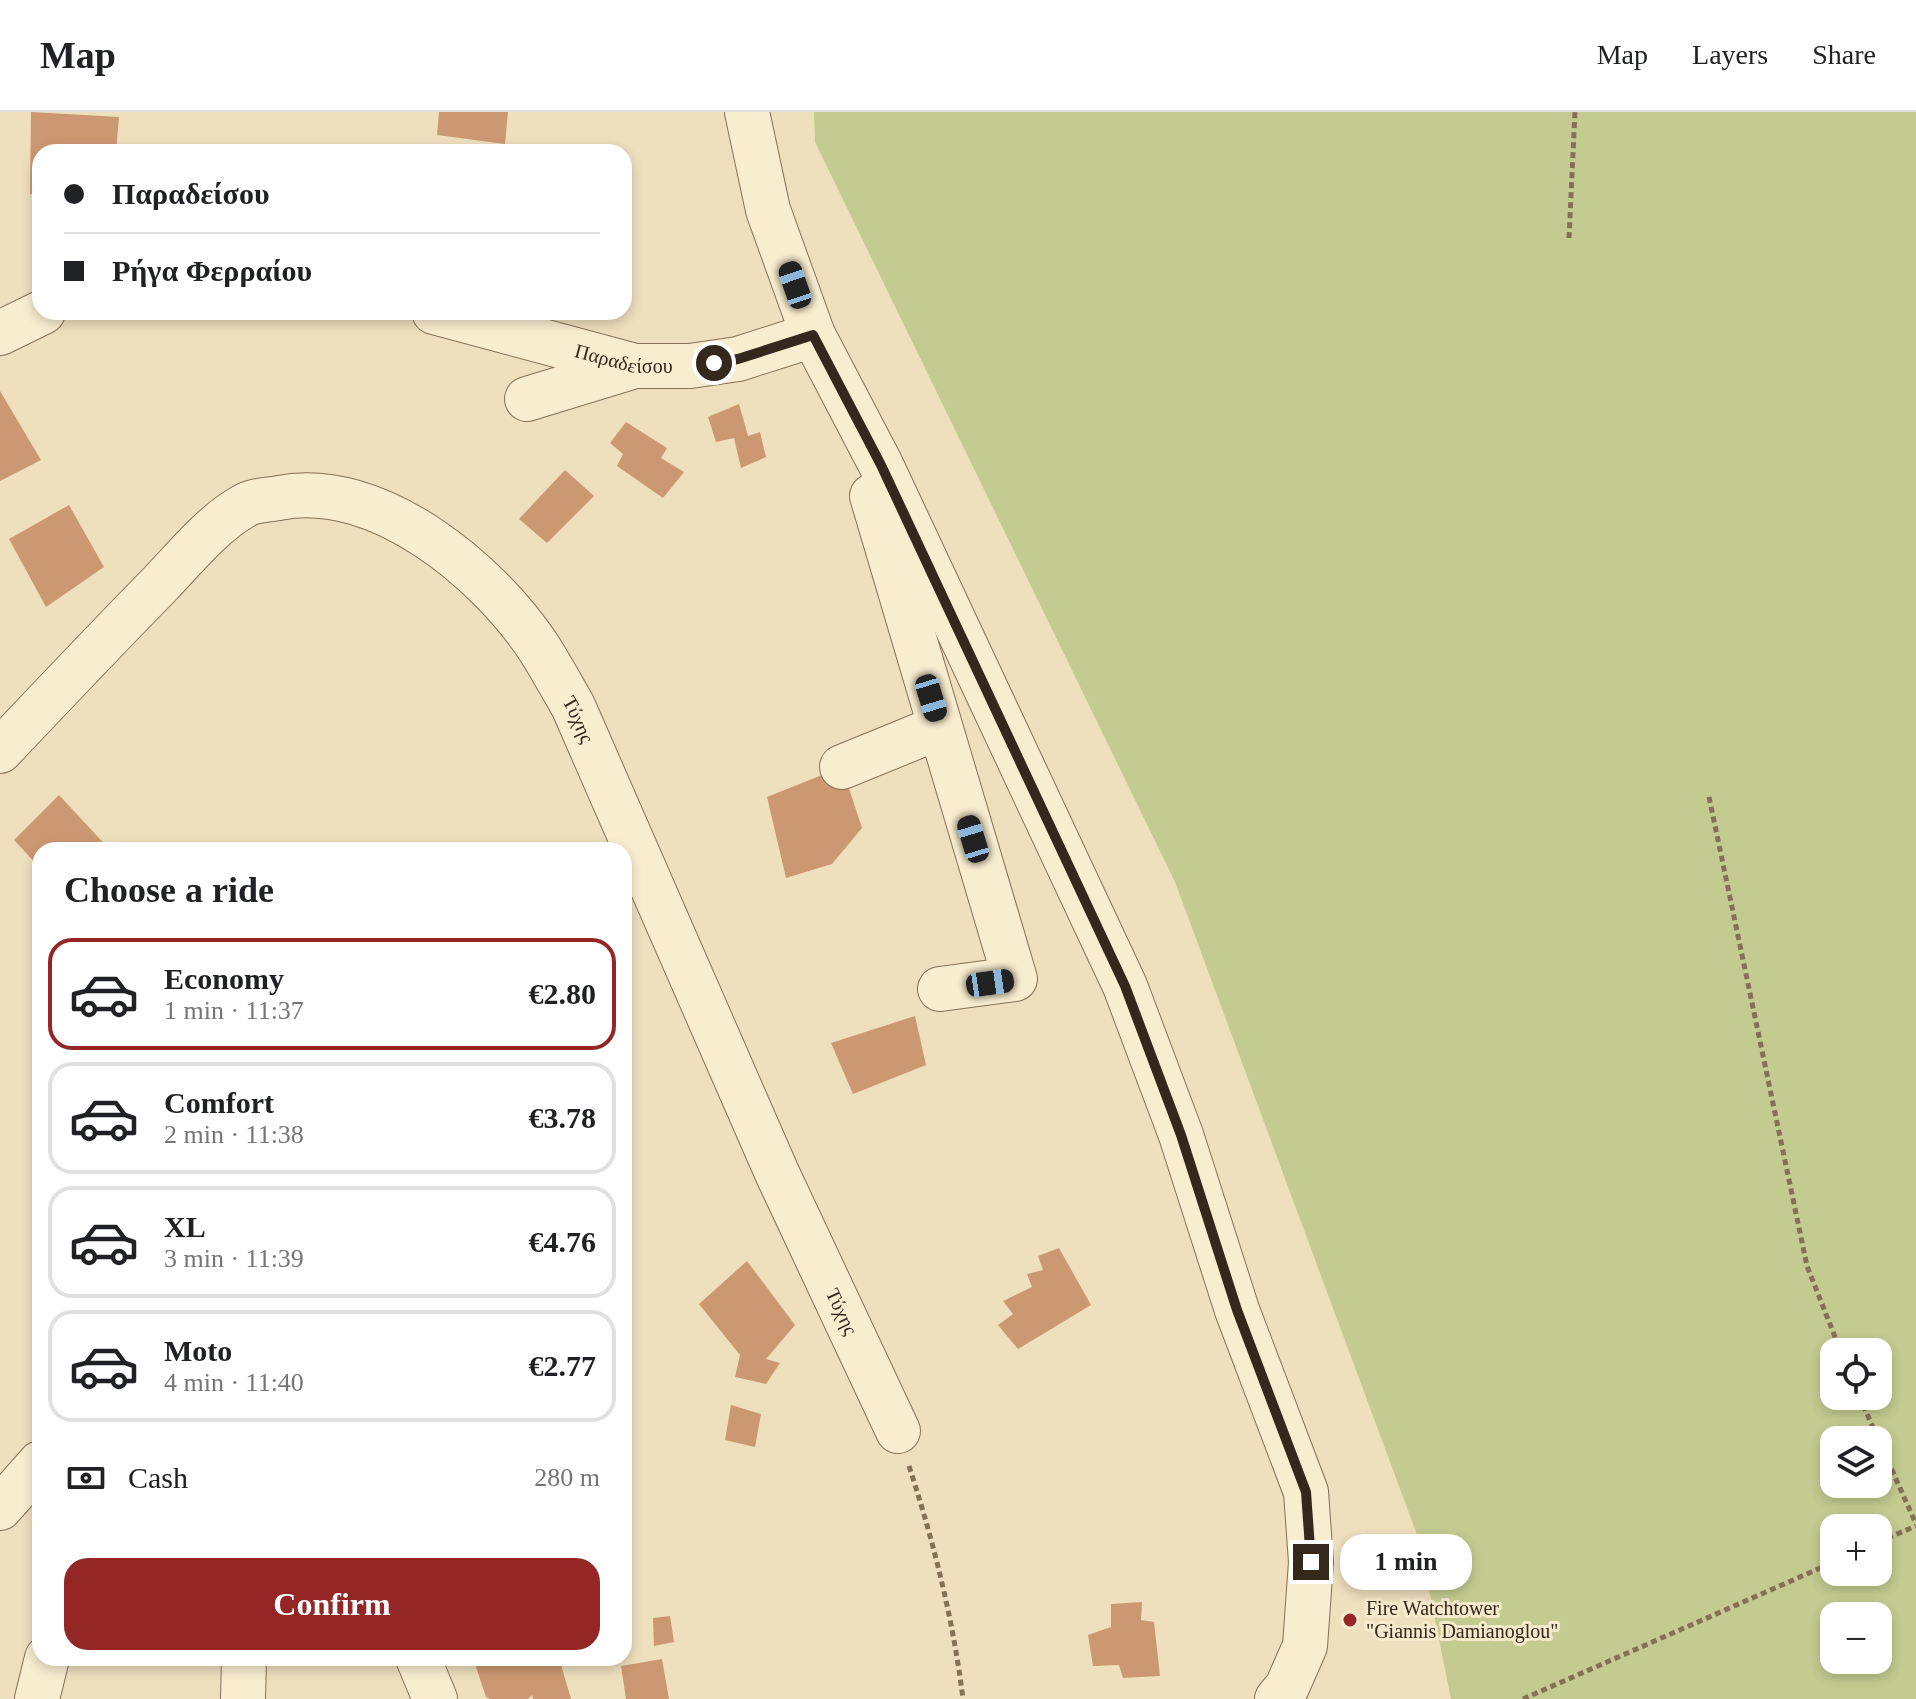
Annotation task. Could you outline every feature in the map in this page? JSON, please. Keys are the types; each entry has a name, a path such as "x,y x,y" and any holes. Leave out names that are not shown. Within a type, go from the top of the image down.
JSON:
{"street":[{"path":"747,112 768,210 824,353 1125,986 1181,1135 1237,1310 1306,1492 1311,1562 1305,1646 1287,1687 1277,1699"},
{"path":"0,333 32,317"},
{"name":"Παραδείσου","path":"464,320 635,366 690,366 824,353"},
{"path":"824,353 1015,979 940,989"},
{"path":"527,399 635,366"},
{"name":"Τύχης","path":"0,751 203,540 246,504 301,493 346,498 381,509 434,544 475,576 513,616 538,647 573,706 777,1173 898,1431"},
{"path":"842,767 940,727"},
{"path":"0,1508 32,1472"},
{"path":"37,1699 45,1666"},
{"path":"243,1699 244,1666"},
{"path":"421,1666 435,1699"}],"path":[{"path":"1569,238 1575,112"},
{"path":"1709,797 1807,1266 1835,1338"},
{"path":"1865,1410 1916,1525 1892,1536"},
{"path":"898,1431 935,1544 956,1639 963,1699"},
{"path":"1523,1699 1820,1568"}],"green space":[{"path":"814,112 1916,112 1916,1699 1451,1699 1419,1540 1175,882 815,142"}],"building":[{"path":"31,112 119,117 117,144 32,144 30,194"},
{"path":"439,112 508,112 505,144 437,135"},
{"path":"0,391 41,460 0,481"},
{"path":"739,404 748,436 760,432 766,457 741,468 734,438 716,442 708,417"},
{"path":"626,422 667,448 661,458 684,472 663,498 617,466 623,454 610,443"},
{"path":"565,470 594,496 547,543 519,519"},
{"path":"69,505 104,567 46,607 9,539"},
{"path":"842,767 862,828 832,864 786,878 767,797"},
{"path":"59,795 103,842 32,842 32,859 14,840"},
{"path":"915,1016 926,1065 853,1094 831,1043"},
{"path":"1059,1248 1091,1305 1018,1349 998,1325 1013,1314 1003,1301 1032,1287 1027,1274 1043,1270 1038,1256"},
{"path":"747,1261 795,1325 766,1359 780,1363 766,1384 735,1377 740,1355 699,1304"},
{"path":"731,1405 761,1414 755,1447 725,1440"},
{"path":"1142,1602 1141,1620 1154,1622 1160,1676 1123,1678 1119,1665 1093,1666 1088,1635 1111,1627 1111,1604"},
{"path":"670,1616 674,1642 654,1646 653,1618"},
{"path":"662,1659 669,1699 626,1699 621,1666"},
{"path":"476,1666 561,1666 571,1699 533,1699 532,1695 528,1699 486,1697"}],"place":[{"name":"Fire Watchtower \"Giannis Damianoglou\"","path":"1350,1620"}],"route":[{"path":"714,363 738,359 813,335 835,371 1125,986 1181,1135 1237,1310 1306,1492 1311,1562"}]}
